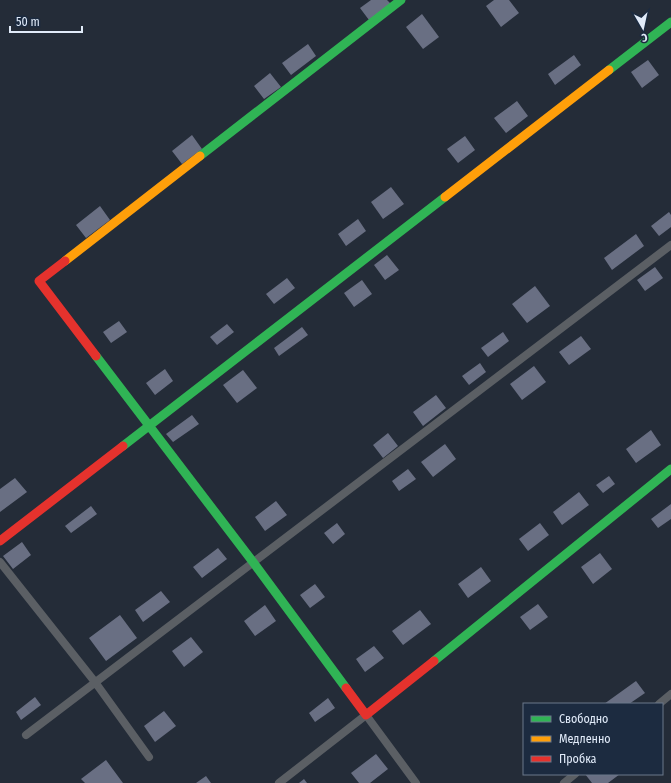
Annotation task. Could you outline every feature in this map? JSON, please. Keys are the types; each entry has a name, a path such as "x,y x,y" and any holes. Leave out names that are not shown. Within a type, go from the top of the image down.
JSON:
{"street":[{"path":"401,0 39,281 253,562 416,783"},
{"path":"0,541 150,427 671,22"},
{"path":"26,735 671,245"},
{"path":"279,783 366,715 671,469"},
{"path":"0,562 95,682 149,757"},
{"path":"660,703 671,694"},
{"path":"564,783 574,775"}],"building":[{"path":"371,0 387,0 391,4 369,20 360,8"},
{"path":"494,0 509,0 519,13 501,27 486,6"},
{"path":"422,14 439,37 423,49 406,27"},
{"path":"308,44 316,56 291,75 282,63"},
{"path":"574,55 581,65 555,85 548,74"},
{"path":"648,60 659,75 642,88 631,72"},
{"path":"270,73 281,87 264,99 254,86"},
{"path":"517,101 528,116 506,133 494,118"},
{"path":"192,135 202,149 182,164 172,151"},
{"path":"465,136 475,150 458,163 447,149"},
{"path":"391,187 404,204 383,219 371,202"},
{"path":"100,206 110,220 86,238 76,225"},
{"path":"669,212 671,215 671,227 659,236 651,226"},
{"path":"358,219 366,231 346,246 338,234"},
{"path":"636,234 644,246 612,270 604,258"},
{"path":"387,255 399,270 385,280 374,265"},
{"path":"655,267 663,278 645,291 637,280"},
{"path":"287,278 295,288 274,304 266,294"},
{"path":"362,280 372,294 354,307 344,293"},
{"path":"535,286 550,306 527,323 512,304"},
{"path":"119,321 127,332 111,343 103,332"},
{"path":"227,324 234,332 217,345 210,337"},
{"path":"302,327 308,335 279,356 274,348"},
{"path":"503,332 509,341 488,357 481,348"},
{"path":"581,336 591,349 569,365 559,352"},
{"path":"480,363 486,372 469,385 462,376"},
{"path":"534,366 546,382 522,400 510,384"},
{"path":"165,369 173,381 155,395 146,383"},
{"path":"243,370 257,388 237,403 223,385"},
{"path":"436,395 446,408 423,426 413,412"},
{"path":"192,415 199,424 173,442 166,434"},
{"path":"651,430 661,445 636,463 626,449"},
{"path":"388,433 398,446 383,458 373,445"},
{"path":"445,444 456,459 433,477 421,462"},
{"path":"408,469 416,479 399,491 392,481"},
{"path":"609,476 615,484 603,493 596,485"},
{"path":"15,478 27,492 0,512 0,489"},
{"path":"579,492 589,505 562,525 553,512"},
{"path":"276,501 287,515 265,531 255,517"},
{"path":"671,504 671,519 658,528 651,519"},
{"path":"91,506 97,514 71,533 65,526"},
{"path":"337,523 345,534 333,544 324,533"},
{"path":"540,523 549,535 528,551 519,539"},
{"path":"22,542 31,555 13,569 3,556"},
{"path":"218,548 227,559 202,578 193,567"},
{"path":"600,553 612,569 593,584 581,567"},
{"path":"481,567 491,581 468,598 458,584"},
{"path":"315,584 325,597 310,608 300,595"},
{"path":"161,591 170,602 143,622 135,610"},
{"path":"538,604 548,617 530,630 520,617"},
{"path":"265,605 276,621 255,636 244,621"},
{"path":"420,610 431,624 403,645 392,631"},
{"path":"120,615 137,638 106,661 89,638"},
{"path":"191,637 203,652 184,667 172,651"},
{"path":"374,646 384,658 365,672 356,659"},
{"path":"636,681 645,693 630,703 605,703"},
{"path":"35,697 41,705 21,720 16,712"},
{"path":"328,698 335,708 315,722 309,713"},
{"path":"164,711 176,726 155,742 144,726"},
{"path":"376,754 388,769 370,783 359,783 351,773"},
{"path":"106,760 123,783 85,783 81,779"},
{"path":"586,775 619,775 608,783 592,783"},
{"path":"206,776 211,783 196,783"},
{"path":"304,779 307,783 299,783"}],"traffic: fast":[{"path":"200,156 401,0"},
{"path":"609,70 671,22"},
{"path":"123,446 445,197"},
{"path":"96,356 253,562 346,688"},
{"path":"434,661 671,469"}],"traffic: slow":[{"path":"445,197 609,70"},
{"path":"65,261 200,156"}],"traffic: jam":[{"path":"65,261 39,281 96,356"},
{"path":"0,541 123,446"},
{"path":"346,688 366,715 434,661"}]}
